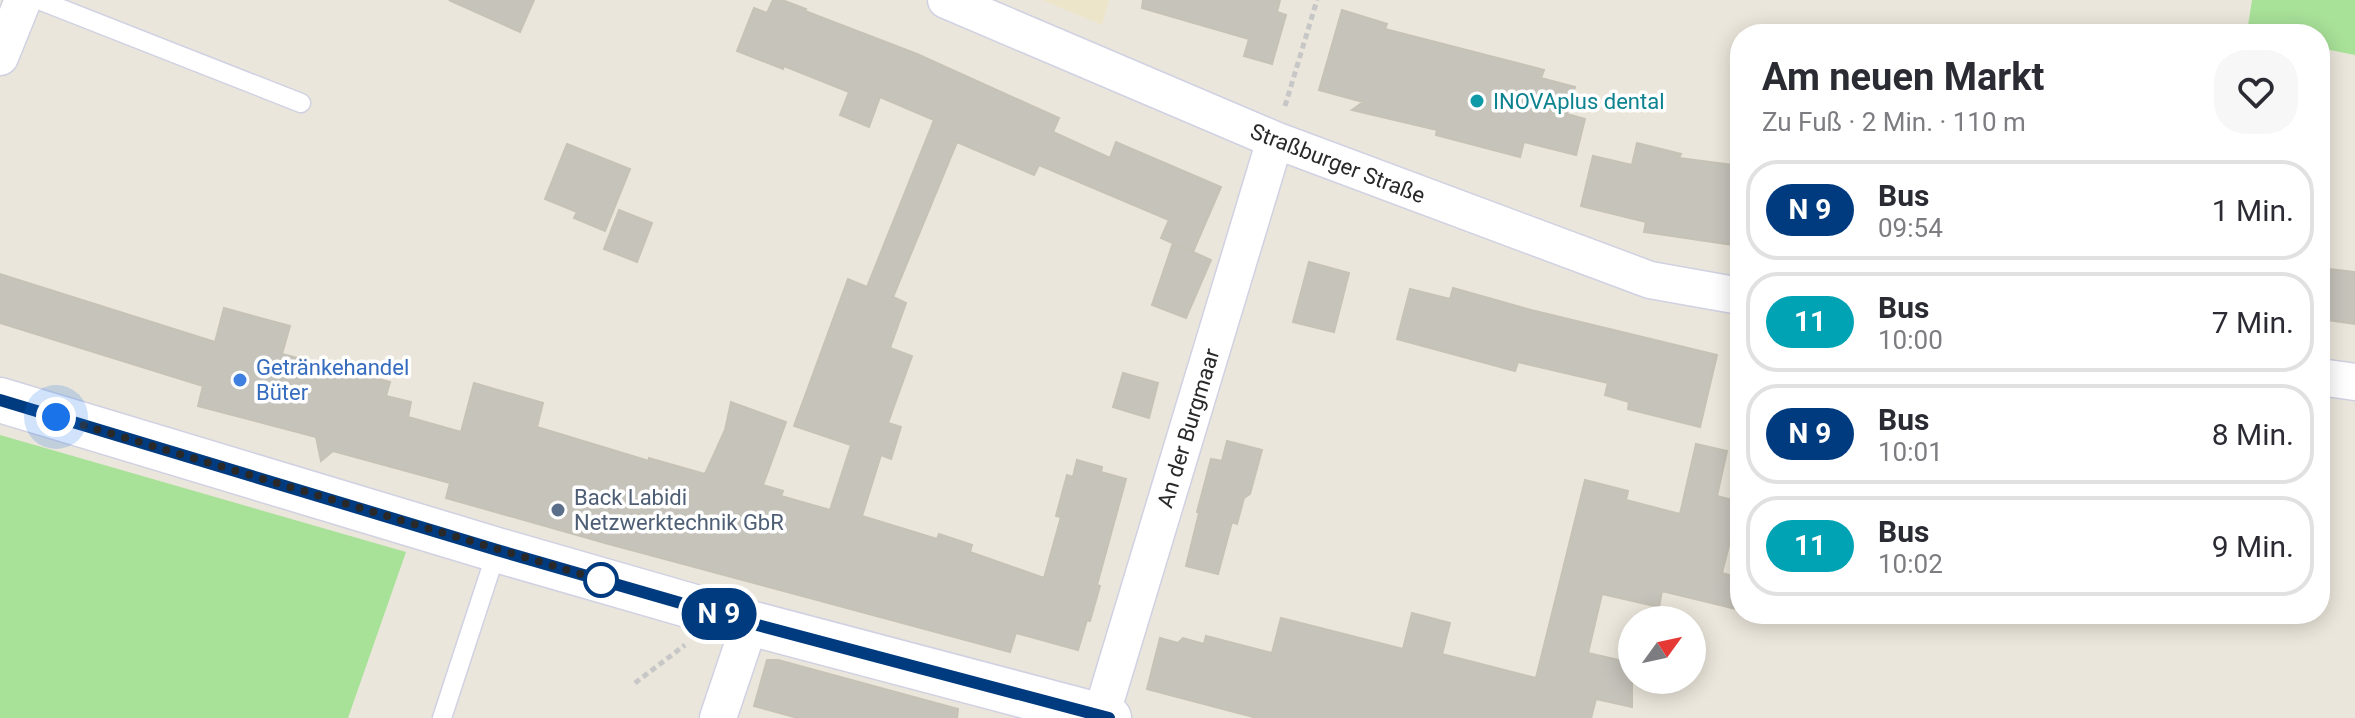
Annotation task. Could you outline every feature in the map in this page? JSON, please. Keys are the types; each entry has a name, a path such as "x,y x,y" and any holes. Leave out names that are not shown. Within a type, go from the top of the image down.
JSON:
{"street":[{"path":"0,57 23,0"},
{"name":"Straßburger Straße","path":"946,0 1275,140 1650,280 1730,294"},
{"name":"An der Burgmaar","path":"1105,717 1275,140"},
{"path":"2330,378 2355,382"},
{"path":"0,400 732,618 1105,717"},
{"path":"718,718 732,618"}],"lane":[{"path":"39,0 301,103"},
{"path":"442,718 497,550"}],"path":[{"path":"1275,140 1317,0"},
{"path":"635,683 687,645 732,618"}],"shaded area":[{"path":"1042,0 1109,0 1102,25"}],"green space":[{"path":"2252,0 2355,0 2355,55 2330,50 2330,24 2248,24"},
{"path":"0,435 406,552 348,718 0,718"}],"building":[{"path":"449,0 534,0 520,32"},
{"path":"773,0 806,9 917,54 1059,118 1053,132 1110,158 1116,142 1221,187 1193,252 1161,238 1169,220 1039,165 1034,175 957,142 893,297 906,303 890,348 912,356 888,423 901,427 891,459 881,455 862,516 937,539 939,534 972,545 970,552 1044,578 1061,517 1056,516 1067,475 1073,477 1077,460 1102,467 1101,472 1126,479 1097,585 1100,586 1078,650 1016,633 1010,652 446,498 450,483 333,451 321,461 316,437 198,406 203,386 0,323 0,274 215,342 224,308 290,326 282,354 390,382 386,396 411,402 408,417 461,432 474,383 543,403 537,427 649,461 649,458 705,474 725,430 731,402 786,422 763,485 783,491 781,496 830,510 851,445 794,426 848,279 867,287 934,120 880,97 869,127 840,115 849,92 737,51 754,8 767,13"},
{"path":"1143,0 1280,0 1277,12 1286,15 1272,64 1244,56 1249,39 1142,8"},
{"path":"1342,10 1387,24 1385,29 1544,70 1541,78 1575,87 1567,114 1585,119 1576,155 1524,142 1520,157 1436,135 1437,130 1352,110 1363,102 1319,90"},
{"path":"1637,143 1681,154 1679,158 1730,165 1730,245 1644,232 1646,222 1581,206 1593,156 1632,165"},
{"path":"567,144 630,169 605,231 574,218 577,212 545,199"},
{"path":"619,210 652,223 637,262 604,249"},
{"path":"1173,243 1211,260 1186,318 1152,305"},
{"path":"1309,262 1349,273 1334,332 1293,322"},
{"path":"2330,269 2355,272 2355,324 2330,320"},
{"path":"1453,288 1717,355 1700,427 1628,409 1629,402 1605,395 1608,383 1518,362 1515,371 1397,339 1410,289 1450,299"},
{"path":"1123,373 1158,383 1149,418 1113,407"},
{"path":"1227,441 1262,450 1250,494 1244,498 1237,524 1232,522 1218,574 1186,566 1211,459 1222,461"},
{"path":"1696,444 1727,451 1717,496 1730,499 1730,541 1722,573 1730,575 1730,608 1662,591 1659,606 1602,594 1588,653 1618,660 1618,694 1632,694 1632,707 1596,699 1591,718 1257,718 1147,689 1160,638 1178,643 1183,638 1204,644 1206,636 1272,653 1281,618 1403,649 1412,613 1450,623 1442,654 1536,678 1585,480 1628,491 1626,500 1680,514"},
{"path":"767,660 778,660 958,709 957,718 798,718 754,706"}],"bus line":[{"path":"0,400 750,623 1109,718"}],"place":[{"name":"INOVAplus dental","path":"1477,101"},
{"name":"Getränkehandel Büter","path":"240,380"},
{"name":"Back Labidi Netzwerktechnik GbR","path":"558,510"}],"route":[{"path":"56,417 601,580"}]}
